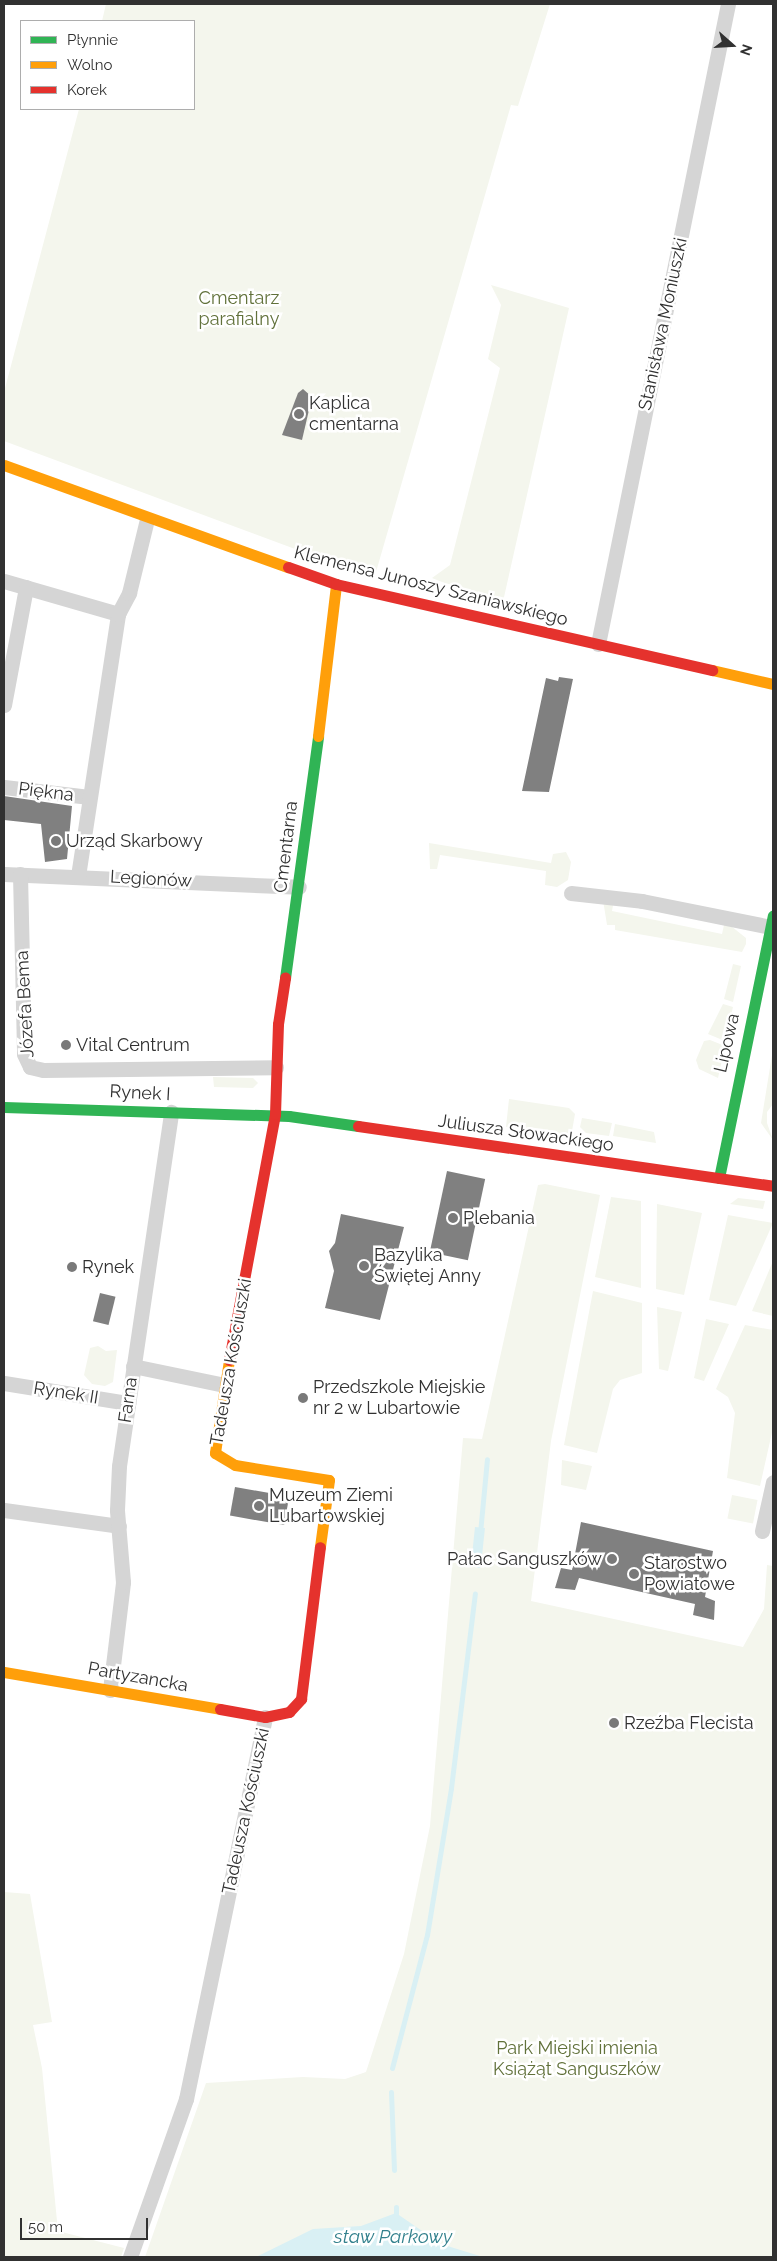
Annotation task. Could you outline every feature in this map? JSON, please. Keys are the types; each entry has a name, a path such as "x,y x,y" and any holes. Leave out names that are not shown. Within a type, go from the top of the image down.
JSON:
{"street":[{"name":"Stanisława Moniuszki","path":"598,644 728,4"},
{"name":"Klemensa Junoszy Szaniawskiego","path":"4,465 147,519 336,584 773,684"},
{"path":"78,876 88,797 118,614 130,593 147,519"},
{"path":"4,581 118,614"},
{"name":"Cmentarna","path":"275,1114 279,1014 299,887 336,584"},
{"path":"4,705 26,587"},
{"name":"Piękna","path":"4,787 88,797"},
{"name":"Legionów","path":"4,874 299,887"},
{"name":"Józefa Bema","path":"20,874 25,1059 30,1067 42,1070 276,1067"},
{"path":"571,893 642,901 772,921"},
{"name":"Lipowa","path":"719,1178 728,1121 772,921"},
{"name":"Rynek I","path":"4,1107 275,1114"},
{"name":"Farna","path":"110,1690 123,1582 117,1489 133,1366 171,1112"},
{"name":"Juliusza Słowackiego","path":"275,1114 773,1186"},
{"name":"Tadeusza Kościuszki","path":"130,2257 186,2099 265,1717 289,1712 301,1699 329,1480 222,1460 215,1453 214,1441 275,1114"},
{"path":"133,1366 225,1385"},
{"name":"Rynek II","path":"4,1383 128,1402"},
{"path":"762,1531 773,1482"},
{"path":"4,1510 119,1526"},
{"name":"Partyzancka","path":"4,1672 265,1717"}],"green space":[{"name":"Cmentarz parafialny","path":"106,4 550,4 518,106 511,105 376,572 322,559 4,441 4,392 79,110 195,110 195,20 102,20"},
{"path":"491,285 569,308 502,606 432,578 450,565 500,368 488,359 501,305"},
{"path":"429,843 551,863 553,854 566,852 571,862 568,880 557,887 545,885 546,871 440,855 437,869 430,869"},
{"path":"603,900 614,900 612,911 722,934 724,925 731,926 746,938 746,944 742,952 615,930 615,925 607,925"},
{"path":"733,964 741,966 733,1002 724,999"},
{"path":"723,1004 733,1007 725,1041 708,1034"},
{"path":"710,1040 725,1046 718,1078 699,1069 696,1060 704,1041"},
{"path":"772,1055 773,1104 767,1112 767,1123 773,1140 761,1123"},
{"path":"213,1077 253,1078 258,1083 253,1088 214,1087"},
{"path":"509,1099 569,1108 575,1114 572,1131 564,1136 506,1127"},
{"path":"582,1118 612,1123 609,1136 586,1133 580,1127"},
{"path":"615,1124 654,1132 656,1143 613,1136"},
{"name":"Park Miejski imienia Książąt Sanguszków","path":"545,1184 600,1195 551,1441 531,1601 743,1647 764,1609 767,1565 773,1566 773,2257 145,2257 206,2083 303,2077 345,2079 366,2072 404,1954 430,1826 463,1438 482,1439 538,1185"},
{"path":"611,1197 641,1201 641,1288 595,1277"},
{"path":"738,1198 765,1201 763,1209 730,1204"},
{"path":"657,1204 702,1213 684,1295 656,1289"},
{"path":"728,1215 773,1223 736,1306 709,1300"},
{"path":"773,1261 773,1316 752,1311"},
{"path":"593,1291 642,1303 642,1373 620,1380 613,1389 597,1453 564,1445"},
{"path":"657,1307 682,1312 668,1371 659,1369"},
{"path":"706,1319 729,1324 704,1381 694,1378"},
{"path":"745,1325 773,1330 773,1428 760,1486 727,1478 735,1413 728,1397 716,1389"},
{"path":"98,1346 106,1351 117,1350 113,1382 105,1386 92,1384 84,1375 90,1348"},
{"path":"562,1460 592,1466 586,1490 561,1485"},
{"path":"732,1495 758,1500 753,1524 727,1519"},
{"path":"4,1892 30,1894 52,2022 33,2025 42,2068 58,2231 124,2248 121,2257 4,2257"}],"water":[{"path":"475,1527 485,1528 481,1561 472,1560"},
{"name":"staw Parkowy","path":"396,2213 441,2244 483,2257 256,2257 313,2229 361,2226"}],"building":[{"name":"Kaplica cmentarna","path":"303,389 312,397 302,440 282,435 298,393"},
{"path":"559,677 573,679 549,792 522,791 546,678 558,681"},
{"name":"Urząd Skarbowy","path":"4,796 72,806 67,859 45,862 41,824 4,820"},
{"name":"Plebania","path":"447,1171 485,1179 468,1260 430,1252"},
{"name":"Bazylika Świętej Anny","path":"341,1214 404,1227 380,1320 325,1308 334,1271 329,1251 335,1243"},
{"path":"100,1293 116,1297 109,1325 93,1321"},
{"name":"Muzeum Ziemi Lubartowskiej","path":"235,1487 289,1497 284,1525 230,1516"},
{"name":"Starostwo Powiatowe","path":"581,1522 713,1551 705,1597 715,1601 714,1620 693,1615 695,1604 579,1578 575,1590 555,1588 561,1568 572,1570"}],"waterway":[{"path":"480,1533 487,1459"},
{"path":"478,1565 479,1554"},
{"path":"392,2068 427,1935 451,1788 475,1593"},
{"path":"391,2092 394,2170"},
{"path":"396,2207 396,2213"}],"traffic: fast":[{"path":"285,978 318,736"},
{"path":"719,1178 773,916"},
{"path":"4,1107 289,1116 358,1126"}],"traffic: slow":[{"path":"4,465 288,567"},
{"path":"318,736 336,584"},
{"path":"712,670 773,684"},
{"path":"229,1360 215,1453 235,1465 329,1480 320,1547"},
{"path":"4,1672 220,1709"}],"traffic: jam":[{"path":"288,567 336,584 712,670"},
{"path":"229,1360 275,1114 278,1024 285,978"},
{"path":"358,1126 773,1186"},
{"path":"220,1709 265,1717 289,1712 301,1699 320,1547"}],"place":[{"name":"Kaplica cmentarna","path":"299,414"},
{"name":"Urząd Skarbowy","path":"56,841"},
{"name":"Vital Centrum","path":"66,1045"},
{"name":"Plebania","path":"453,1218"},
{"name":"Bazylika Świętej Anny","path":"364,1266"},
{"name":"Rynek","path":"72,1267"},
{"name":"Przedszkole Miejskie nr 2 w Lubartowie","path":"303,1398"},
{"name":"Muzeum Ziemi Lubartowskiej","path":"259,1506"},
{"name":"Pałac Sanguszków","path":"612,1559"},
{"name":"Starostwo Powiatowe","path":"634,1574"},
{"name":"Rzeźba Flecista","path":"614,1723"}]}
